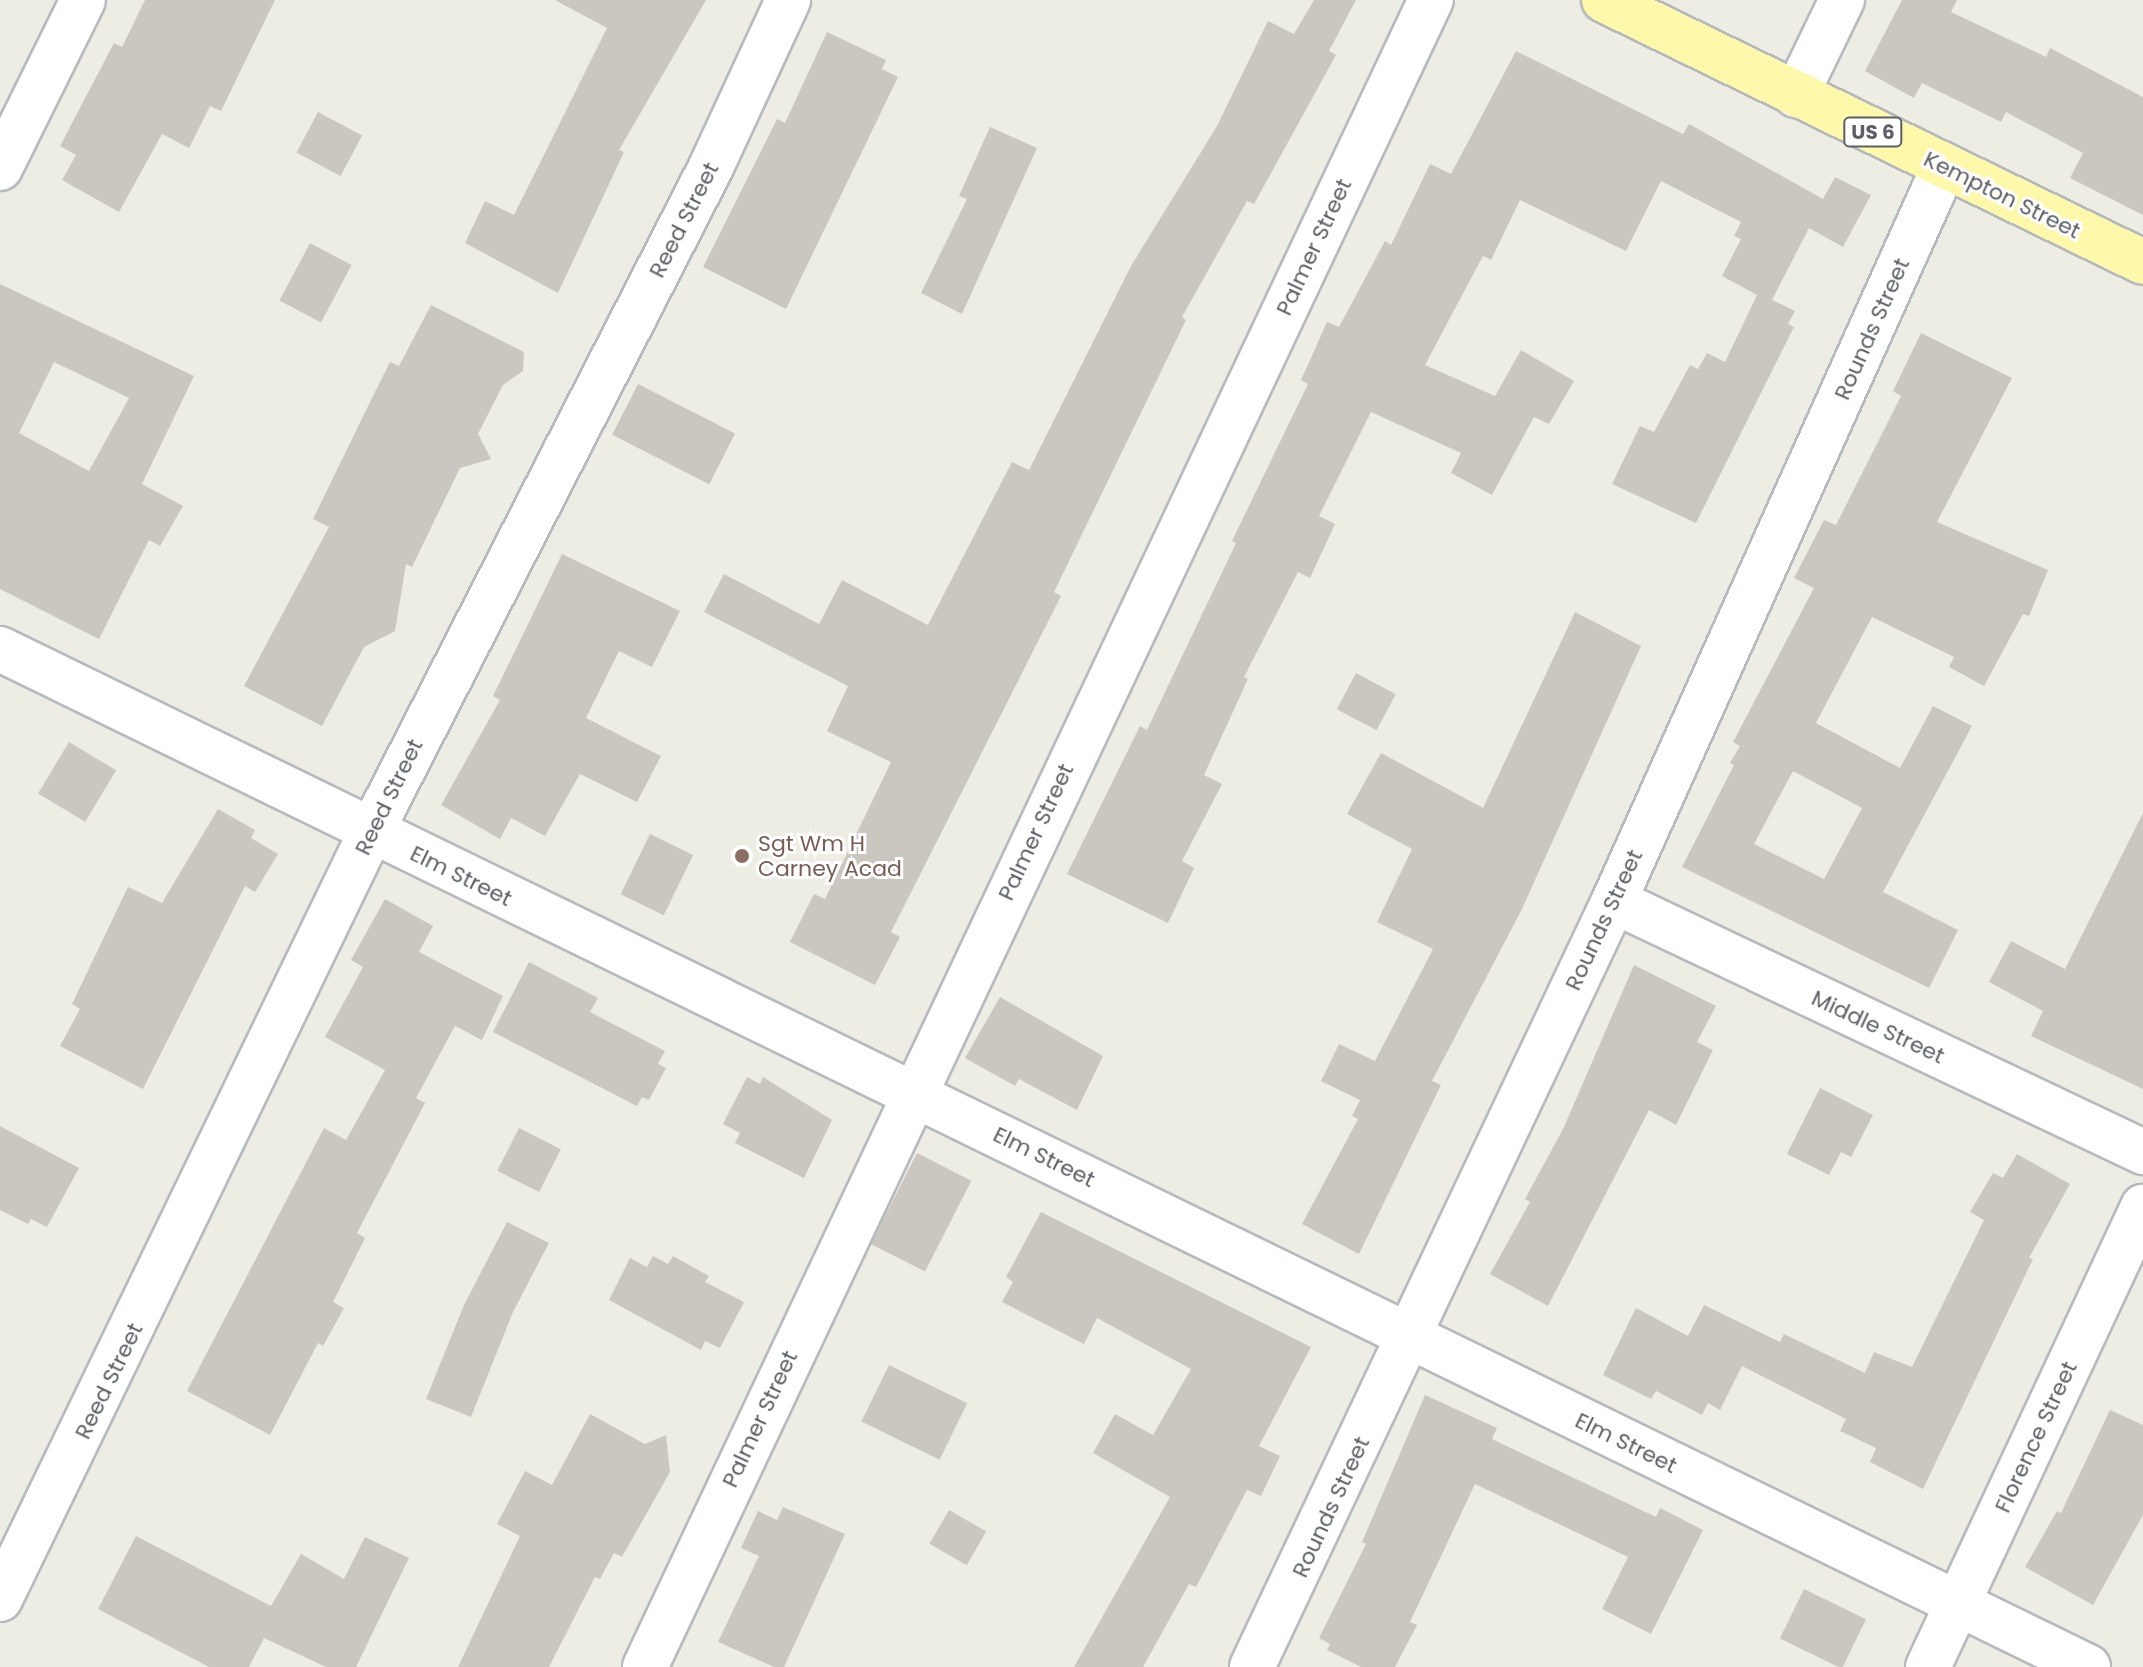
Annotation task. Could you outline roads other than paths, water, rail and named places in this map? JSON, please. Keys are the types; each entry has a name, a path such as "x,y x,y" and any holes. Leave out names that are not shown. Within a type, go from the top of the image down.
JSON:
{"main road":[{"name":"Kempton Street","path":"1604,0 2143,262"}],"street":[{"path":"0,168 83,0"},
{"name":"Reed Street","path":"0,1599 371,832 711,167 788,0"},
{"name":"Palmer Street","path":"645,1667 912,1092 1431,0"},
{"path":"1796,95 1842,0"},
{"name":"Rounds Street","path":"1252,1667 1411,1338 1614,901 1944,167"},
{"name":"Elm Street","path":"0,649 2088,1667"},
{"name":"Middle Street","path":"1614,901 2143,1152"},
{"name":"Florence Street","path":"1928,1667 2143,1207"}],"place":[{"name":"Sgt Wm H Carney Acad","path":"742,856"}]}
